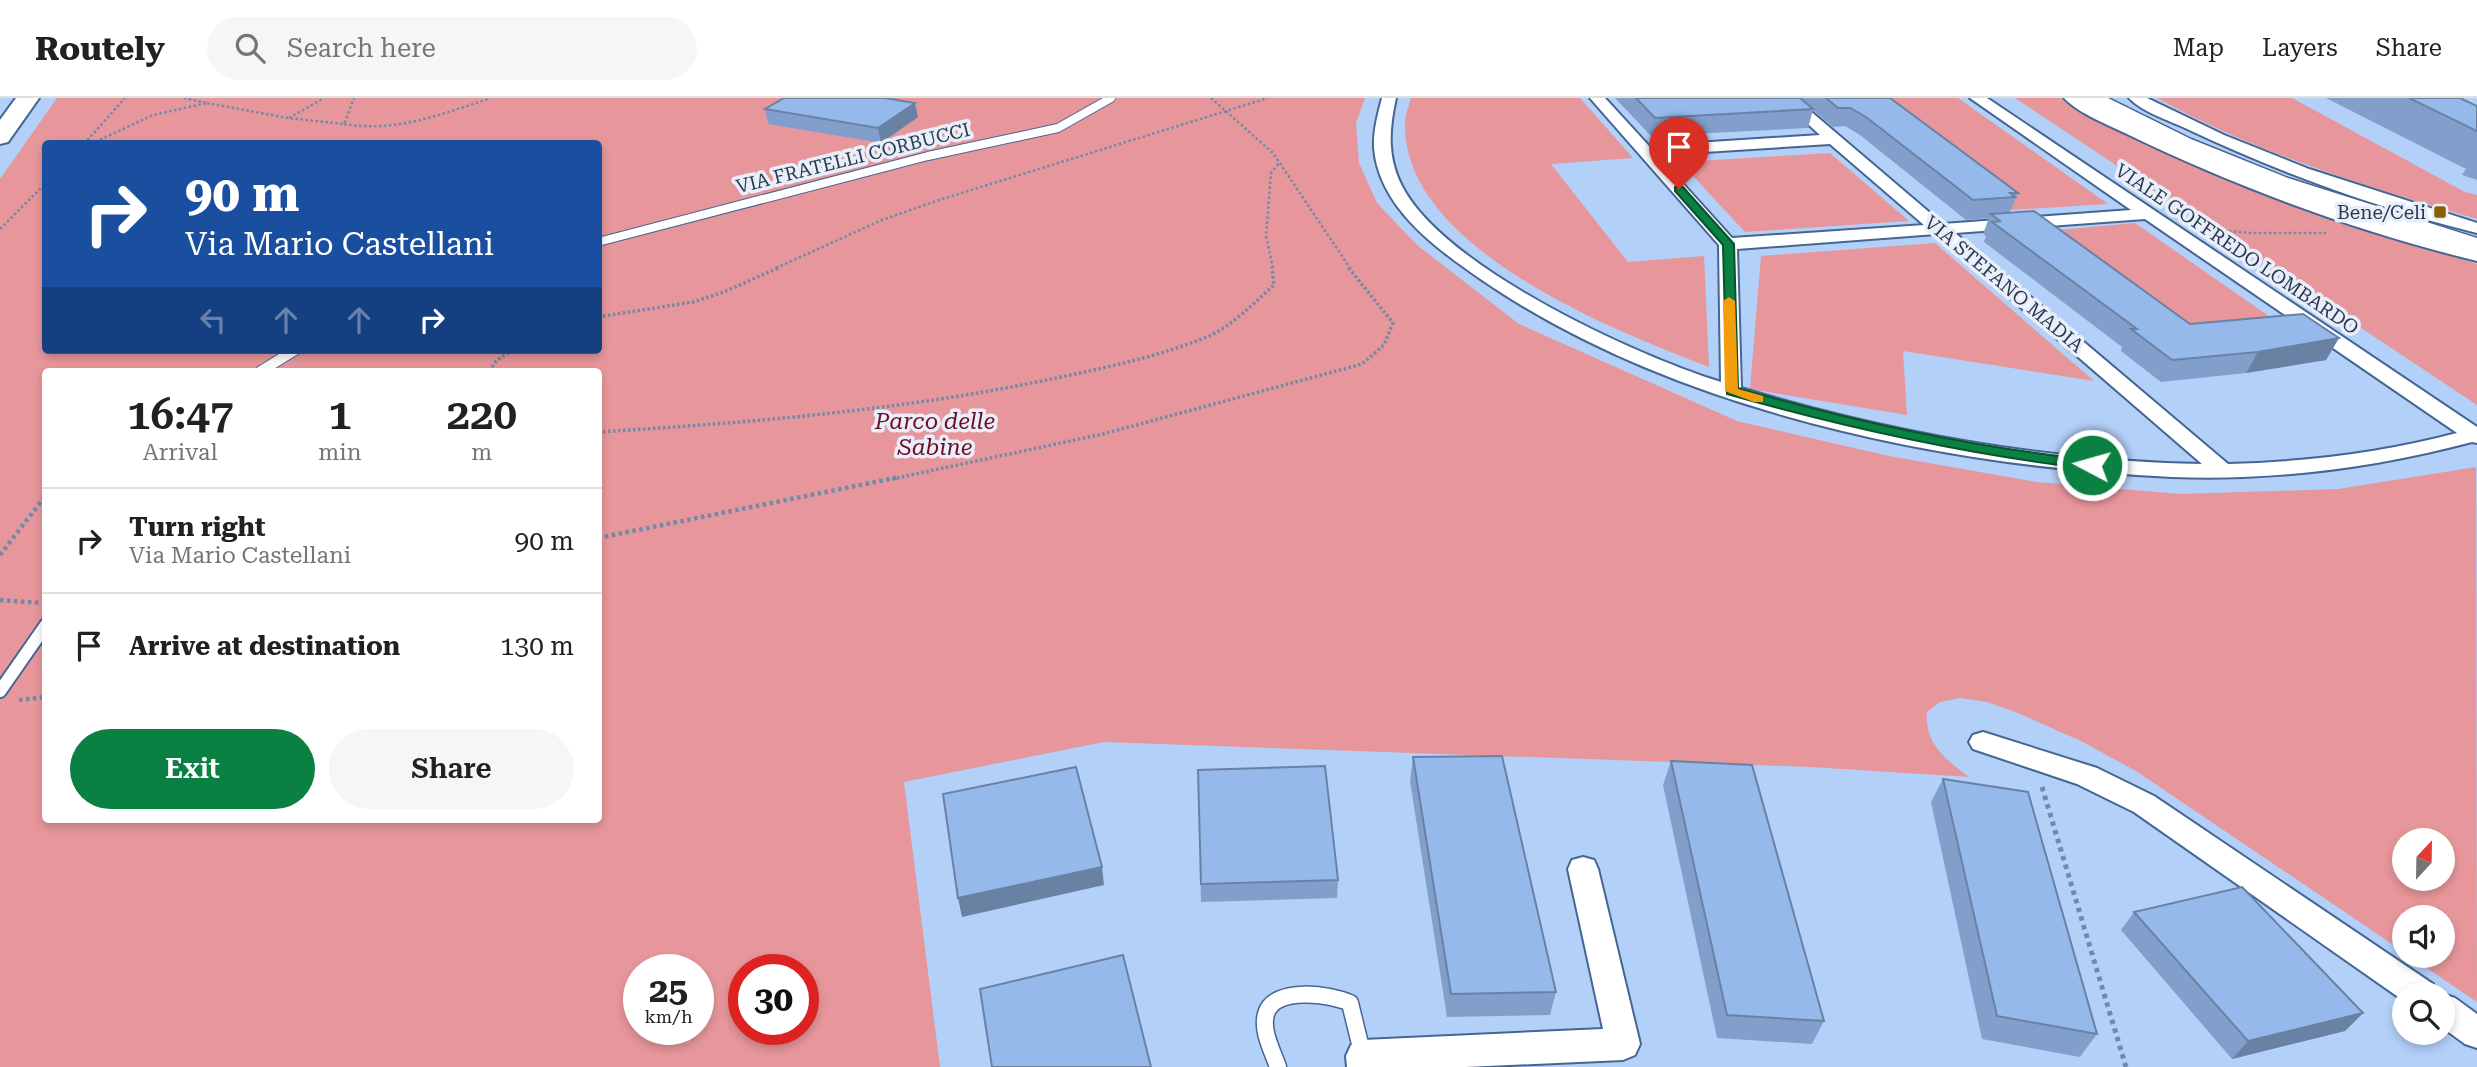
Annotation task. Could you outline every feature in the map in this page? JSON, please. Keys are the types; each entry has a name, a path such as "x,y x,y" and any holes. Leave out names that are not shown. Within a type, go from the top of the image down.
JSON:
{"main road":[{"path":"0,137 28,98"}],"street":[{"path":"1389,98 1382,117 1380,135 1385,169 1404,204 1441,243 1492,281 1565,324 1647,360 1731,391 1870,429 1977,450 2112,466 2222,470 2344,461 2476,435"},
{"path":"1597,98 1728,244 1731,391"},
{"name":"VIA STEFANO MADIA","path":"1786,98 2222,470"},
{"name":"VIALE GOFFREDO LOMBARDO","path":"1977,98 2476,435"},
{"path":"2071,98 2174,149 2281,182 2477,236"},
{"path":"2092,98 2225,162 2371,214 2477,246"},
{"path":"2113,98 2204,141 2281,182 2477,256"},
{"path":"2136,98 2200,130 2320,178 2477,228"},
{"path":"1644,151 1832,139"},
{"path":"2281,182 2320,178"},
{"path":"1728,244 2150,214"},
{"path":"1983,742 2033,756 2087,776 2144,804 2404,982"},
{"path":"1363,1061 1623,1044 1583,869"},
{"path":"2455,1017 2477,1033"}],"lane":[{"name":"VIA FRATELLI CORBUCCI","path":"602,241 928,156 1058,128 1111,98"},
{"path":"266,368 289,354"},
{"path":"0,691 42,631"},
{"path":"1278,1067 1266,1027 1266,1011 1273,1001 1284,998 1327,995 1340,997 1350,1003 1363,1061"}],"path":[{"path":"88,140 125,98"},
{"path":"184,98 288,118 344,124 363,130 420,121 491,98"},
{"path":"288,118 324,98"},
{"path":"344,124 354,98"},
{"path":"602,537 752,509 1103,434 1362,364 1384,345 1393,323 1337,253 1280,162 1211,98"},
{"path":"602,316 693,302 713,296 882,220 1268,98"},
{"path":"100,140 153,115 207,103"},
{"path":"602,432 715,425 950,399 1119,365 1209,336 1242,313 1274,285 1266,236 1271,173 1280,162"},
{"path":"0,229 42,187"},
{"path":"2207,228 2248,233 2331,233"},
{"path":"491,368 507,354"},
{"path":"0,555 42,500"},
{"path":"0,600 42,603"},
{"path":"11,701 42,697"},
{"path":"2033,756 2126,1067"}],"green space":[{"name":"Parco delle Sabine","path":"57,98 1365,98 1356,123 1359,163 1377,203 1417,245 1519,324 1737,421 1889,456 2037,482 2181,494 2338,489 2476,467 2477,1002 2455,987 2455,982 2447,982 2427,968 2455,968 2455,905 2392,905 2392,944 2136,771 2083,742 2018,713 1987,702 1960,698 1940,702 1927,712 1927,723 1938,750 1969,777 1810,767 1104,742 904,782 940,1067 0,1067 0,179"},
{"path":"1411,98 1580,98 1633,158 1551,164 1628,262 1704,256 1709,367 1570,307 1520,278 1475,246 1438,209 1414,169 1405,124"},
{"path":"1865,98 1958,98 2108,204 2010,210"},
{"path":"2015,98 2060,98 2116,129 2244,185 2357,226 2477,264 2477,405"},
{"path":"2157,98 2292,98 2465,192 2477,195 2477,219 2354,181 2273,152"},
{"path":"1830,153 1909,221 1745,232 1680,162"},
{"path":"2135,223 2273,319 2176,327 2047,231"},
{"path":"1935,243 2094,381 1903,351 1907,415 1750,389 1761,256"}],"building":[{"path":"784,98 885,98 915,103 878,128 765,109"},
{"path":"1636,98 1800,98 1813,109 1655,118"},
{"path":"1826,98 1890,98 2018,193 2010,193 2015,197 1973,200 1866,117 1850,108 1838,108"},
{"path":"2409,98 2460,98 2477,106 2477,131"},
{"path":"2034,211 2190,324 2303,314 2339,338 2258,352 2172,360 2131,329 2137,329 1992,222 2000,221 1991,214"},
{"path":"1502,756 1556,992 1451,994 1413,757"},
{"path":"1671,761 1752,765 1824,1021 1727,1015"},
{"path":"1325,766 1338,880 1201,884 1198,770"},
{"path":"1076,767 1102,867 958,898 943,794"},
{"path":"1943,779 2028,792 2097,1034 1997,1016"},
{"path":"2242,887 2363,1013 2248,1041 2134,912"},
{"path":"1123,955 1151,1067 992,1067 980,989"}],"slow traffic":[{"path":"1729,301 1731,391 1758,399"}],"place":[{"name":"Bene/Celi","path":"2440,212"}],"route":[{"path":"1679,189 1728,244 1731,391 1870,429 1977,450 2092,465"}]}
